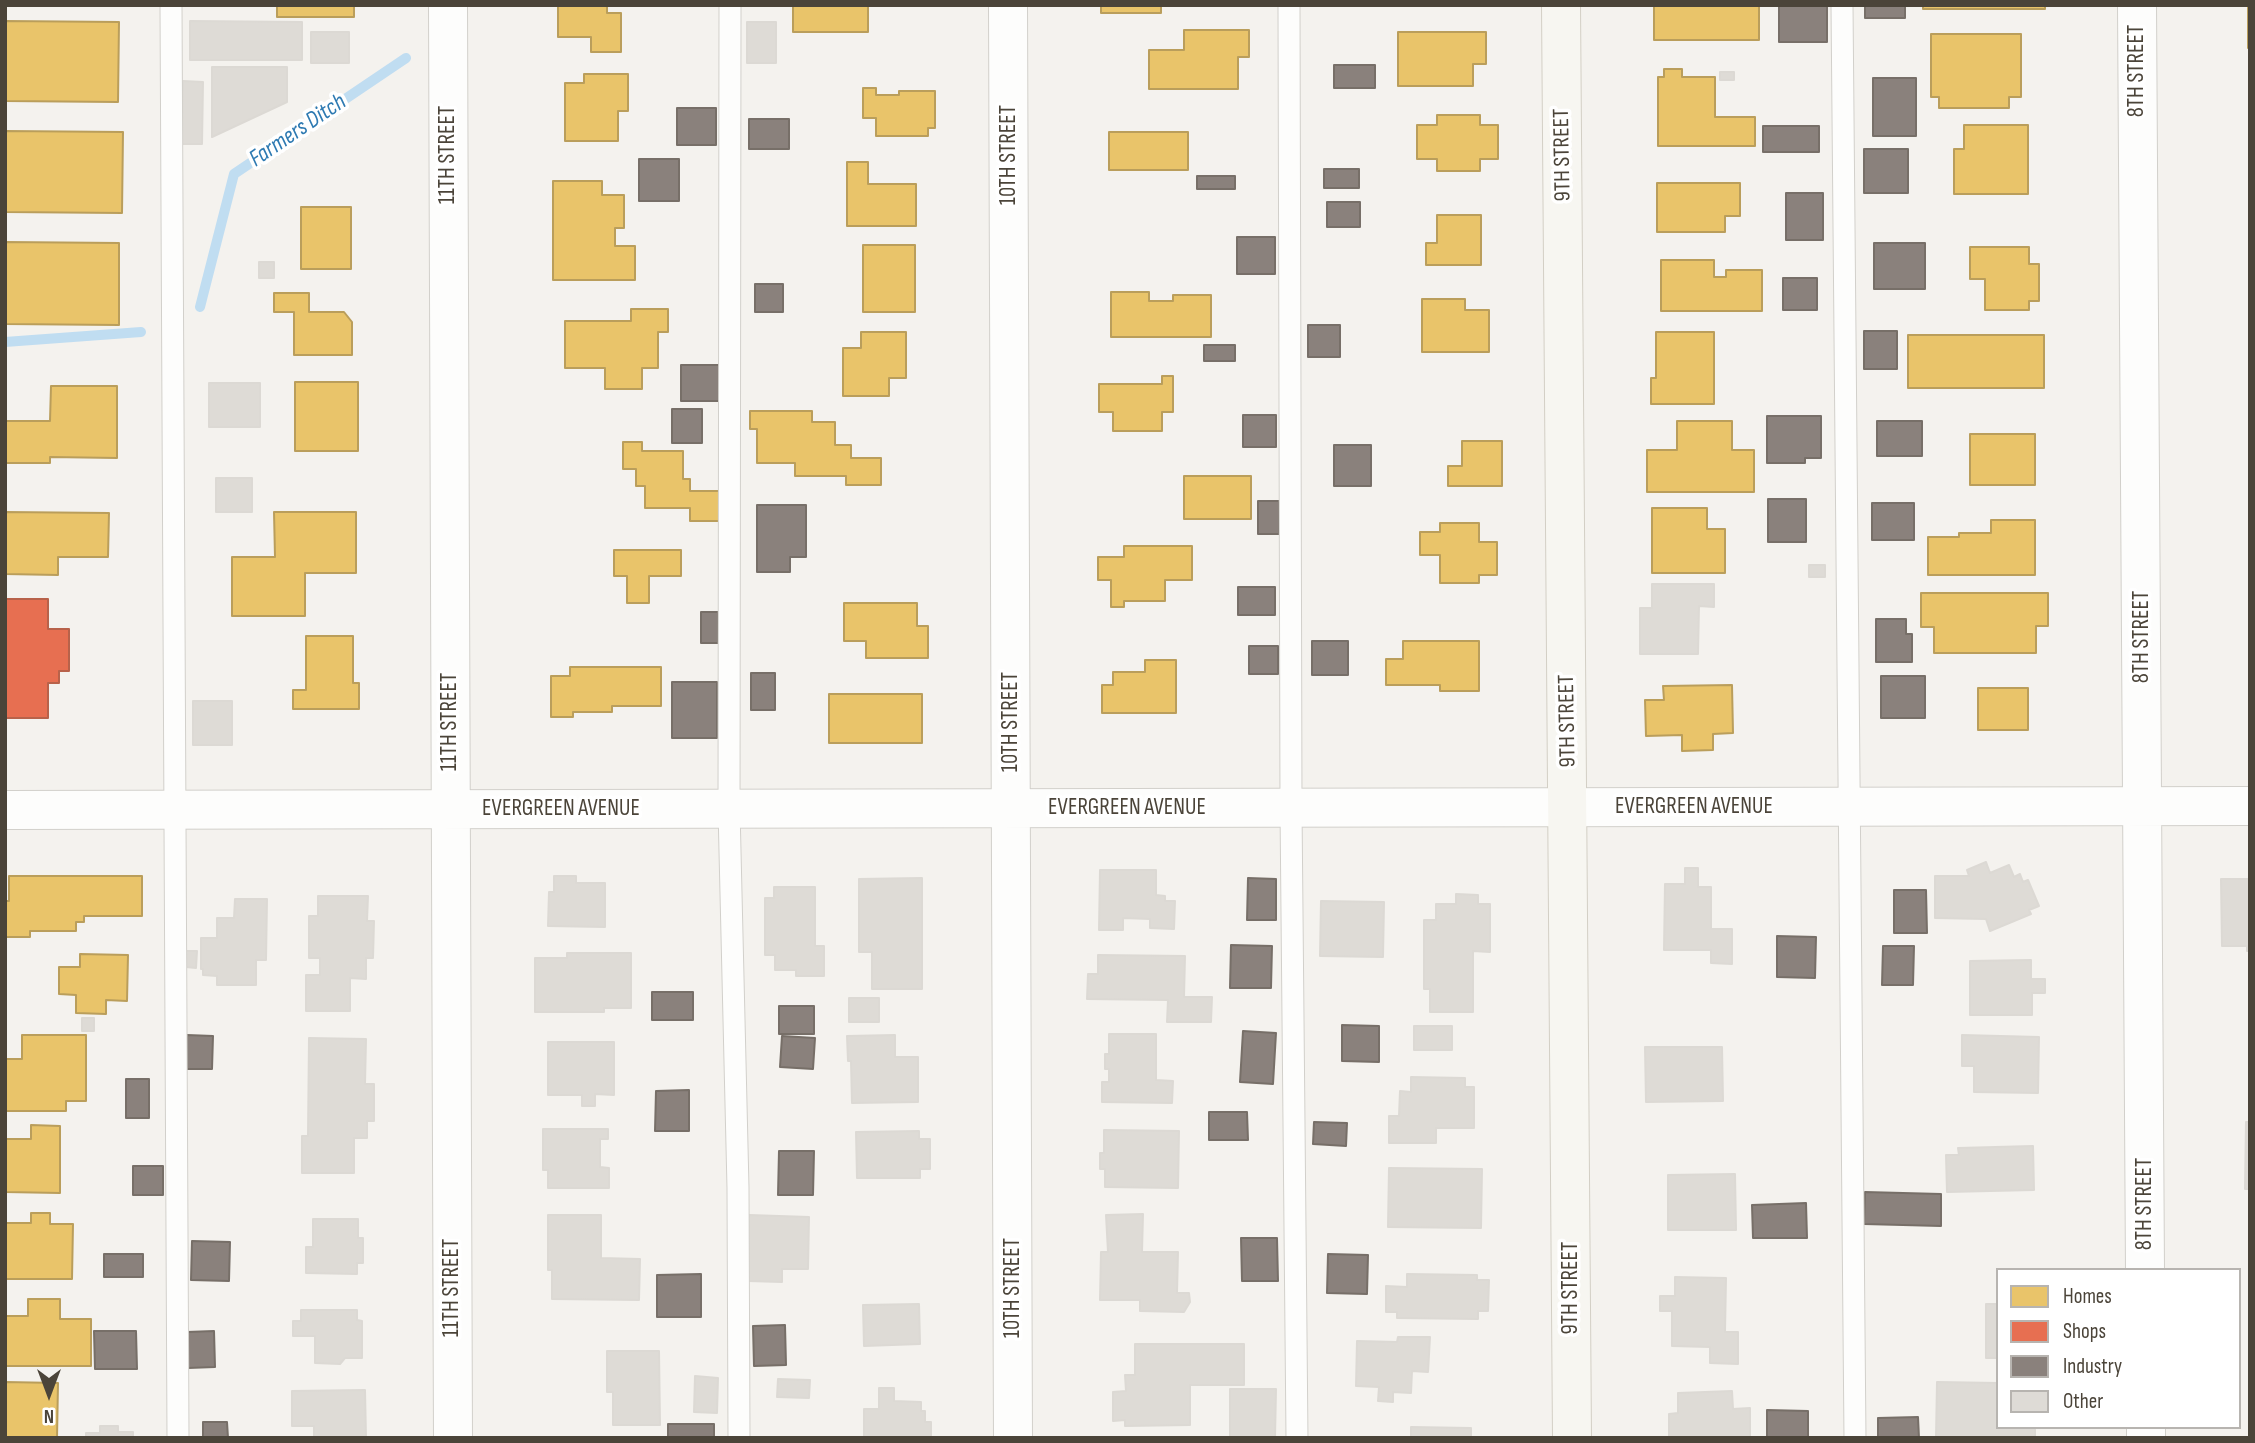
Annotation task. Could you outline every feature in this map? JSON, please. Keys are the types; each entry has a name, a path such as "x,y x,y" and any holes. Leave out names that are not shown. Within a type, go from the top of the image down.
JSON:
{"street":[{"name":"11TH STREET","path":"448,5 453,1438"},
{"name":"10TH STREET","path":"1008,5 1013,1438"},
{"name":"9TH STREET","path":"1561,5 1572,1438"},
{"name":"8TH STREET","path":"2137,5 2145,1268"},
{"name":"EVERGREEN AVENUE","path":"5,810 2250,807"}],"lane":[{"path":"172,5 178,1438"},
{"path":"730,5 729,809 738,1188 738,1438"},
{"path":"1289,5 1297,1438"},
{"path":"1842,5 1855,1438"}],"building: Homes":[{"path":"277,5 354,5 354,17 277,17"},
{"path":"558,5 607,5 607,13 621,13 621,52 591,52 591,37 558,37"},
{"path":"793,5 868,5 868,32 793,32"},
{"path":"1101,5 1161,5 1161,13 1101,13"},
{"path":"1654,5 1759,5 1759,40 1654,40"},
{"path":"1923,5 2045,5 2045,9 1923,9"},
{"path":"2250,5 2250,48 2248,48"},
{"path":"5,21 119,22 118,102 5,101"},
{"path":"1184,30 1249,30 1249,57 1238,57 1238,89 1149,89 1149,50 1184,50"},
{"path":"1398,32 1486,32 1486,64 1473,64 1473,86 1398,86"},
{"path":"1931,34 2021,34 2021,97 2009,97 2009,108 1939,108 1939,97 1931,97"},
{"path":"1664,69 1682,69 1682,77 1715,77 1715,117 1755,117 1755,146 1658,146 1658,77 1664,77"},
{"path":"584,74 628,74 628,111 618,111 618,141 565,141 565,83 584,83"},
{"path":"863,88 876,88 876,95 899,95 899,91 935,91 935,128 928,128 928,136 876,136 876,118 863,118"},
{"path":"1437,115 1480,115 1480,125 1498,125 1498,159 1480,159 1480,171 1437,171 1437,159 1417,159 1417,125 1437,125"},
{"path":"1964,125 2028,125 2028,194 1954,194 1954,149 1964,149"},
{"path":"5,131 123,132 122,213 5,212"},
{"path":"1109,132 1188,132 1188,170 1109,170"},
{"path":"847,162 868,162 868,184 916,184 916,226 847,226"},
{"path":"553,181 602,181 602,195 624,195 624,228 615,228 615,246 635,246 635,280 553,280"},
{"path":"1657,183 1740,183 1740,216 1725,216 1725,232 1657,232"},
{"path":"301,207 351,207 351,269 301,269"},
{"path":"1437,215 1481,215 1481,265 1426,265 1426,243 1437,243"},
{"path":"5,242 119,243 119,325 5,324"},
{"path":"863,245 915,245 915,312 863,312"},
{"path":"1970,247 2029,247 2029,264 2039,264 2039,301 2029,301 2029,310 1985,310 1985,279 1970,279"},
{"path":"1661,260 1714,260 1714,277 1726,277 1726,270 1762,270 1762,311 1661,311"},
{"path":"1111,292 1149,292 1149,301 1173,301 1173,295 1211,295 1211,337 1111,337"},
{"path":"274,293 309,293 309,312 344,312 352,322 352,355 294,355 294,312 274,312"},
{"path":"1422,299 1465,299 1465,310 1489,310 1489,352 1422,352"},
{"path":"631,309 668,309 668,332 658,332 658,368 642,368 642,389 605,389 605,368 565,368 565,321 631,321"},
{"path":"861,332 906,332 906,378 889,378 889,396 843,396 843,348 861,348"},
{"path":"1656,332 1714,332 1714,404 1651,404 1651,378 1656,378"},
{"path":"1908,335 2044,335 2044,388 1908,388"},
{"path":"2250,367 2250,490 2249,490"},
{"path":"1162,376 1173,376 1173,412 1162,412 1162,431 1113,431 1113,412 1099,412 1099,384 1162,384"},
{"path":"295,382 358,382 358,451 295,451"},
{"path":"51,386 117,386 117,458 50,457 50,463 5,463 5,421 50,421"},
{"path":"750,411 812,411 812,422 835,422 835,445 851,445 851,458 881,458 881,485 846,485 846,476 795,476 795,463 757,463 757,429 750,429"},
{"path":"1677,421 1732,421 1732,450 1754,450 1754,492 1647,492 1647,450 1677,450"},
{"path":"1970,434 2035,434 2035,485 1970,485"},
{"path":"1462,441 1502,441 1502,486 1448,486 1448,466 1462,466"},
{"path":"623,442 642,442 642,451 683,451 683,479 690,479 690,491 719,491 719,521 690,521 690,508 645,508 645,486 636,486 636,469 623,469"},
{"path":"1184,476 1251,476 1251,519 1184,519"},
{"path":"1652,508 1707,508 1707,529 1725,529 1725,573 1652,573"},
{"path":"5,512 109,513 108,557 58,557 58,575 5,574"},
{"path":"274,512 356,512 356,573 305,573 305,616 232,616 232,557 275,557"},
{"path":"1991,520 2035,520 2035,575 1928,575 1928,537 1991,533"},
{"path":"1440,523 1479,523 1479,542 1497,542 1497,575 1479,575 1479,583 1440,583 1440,555 1420,555 1420,532 1440,532"},
{"path":"1124,546 1192,546 1192,580 1165,580 1165,601 1124,601 1124,607 1111,607 1111,580 1098,580 1098,557 1124,557"},
{"path":"614,550 681,550 681,576 649,576 649,603 627,603 627,576 614,576"},
{"path":"1921,593 2048,593 2048,626 2036,626 2036,653 1934,653 1934,627 1921,627"},
{"path":"844,603 917,603 917,626 928,626 928,658 866,658 866,641 844,641"},
{"path":"306,636 353,636 353,683 359,683 359,709 293,709 293,690 306,690"},
{"path":"1403,641 1479,641 1479,691 1440,691 1440,685 1386,685 1386,659 1403,659"},
{"path":"1145,660 1176,660 1176,713 1102,713 1102,685 1113,685 1113,672 1145,672"},
{"path":"570,667 661,667 661,706 612,706 612,712 573,712 573,717 551,717 551,676 570,676"},
{"path":"1732,685 1733,733 1713,734 1713,750 1682,751 1682,735 1646,736 1645,700 1664,700 1663,686"},
{"path":"1978,688 2028,688 2028,730 1978,730"},
{"path":"829,694 922,694 922,743 829,743"},
{"path":"9,876 142,876 142,916 84,916 84,922 76,922 76,931 30,931 30,937 5,937 5,901 9,901"},
{"path":"80,954 128,955 127,1001 106,1000 106,1014 76,1013 76,995 59,994 59,967 80,967"},
{"path":"22,1035 86,1035 86,1101 66,1101 66,1111 5,1111 5,1059 22,1059"},
{"path":"31,1125 60,1126 60,1193 5,1192 5,1139 31,1139"},
{"path":"31,1213 50,1213 50,1224 73,1224 72,1279 5,1279 5,1223 31,1223"},
{"path":"28,1299 60,1299 60,1319 91,1319 91,1366 5,1366 5,1316 28,1316"},
{"path":"5,1382 58,1383 57,1438 5,1438"}],"building: Shops":[{"path":"5,599 48,599 48,629 69,629 69,671 59,671 59,683 48,683 48,718 5,718"}],"building: Industry":[{"path":"1779,5 1827,5 1827,42 1779,42"},
{"path":"1865,5 1905,5 1905,18 1865,18"},
{"path":"1334,65 1375,65 1375,88 1334,88"},
{"path":"1873,78 1916,78 1916,136 1873,136"},
{"path":"677,108 716,108 716,145 677,145"},
{"path":"749,119 789,119 789,149 749,149"},
{"path":"1763,126 1819,126 1819,152 1763,152"},
{"path":"1864,149 1908,149 1908,193 1864,193"},
{"path":"639,159 679,159 679,201 639,201"},
{"path":"1324,169 1359,169 1359,188 1324,188"},
{"path":"1197,176 1235,176 1235,189 1197,189"},
{"path":"1786,193 1823,193 1823,240 1786,240"},
{"path":"1327,202 1360,202 1360,227 1327,227"},
{"path":"1237,237 1275,237 1275,274 1237,274"},
{"path":"1874,243 1925,243 1925,289 1874,289"},
{"path":"1783,278 1817,278 1817,310 1783,310"},
{"path":"755,284 783,284 783,312 755,312"},
{"path":"1308,325 1340,325 1340,357 1308,357"},
{"path":"1864,331 1897,331 1897,369 1864,369"},
{"path":"1204,345 1235,345 1235,361 1204,361"},
{"path":"681,365 719,365 719,401 681,401"},
{"path":"672,409 702,409 702,443 672,443"},
{"path":"1243,415 1276,415 1276,447 1243,447"},
{"path":"1767,416 1821,416 1821,458 1805,458 1805,463 1767,463"},
{"path":"1877,421 1922,421 1922,456 1877,456"},
{"path":"1334,445 1371,445 1371,486 1334,486"},
{"path":"1768,499 1806,499 1806,542 1768,542"},
{"path":"1258,501 1279,501 1279,534 1258,534"},
{"path":"1872,503 1914,503 1914,540 1872,540"},
{"path":"757,505 806,505 806,557 790,557 790,572 757,572"},
{"path":"1238,587 1275,587 1275,615 1238,615"},
{"path":"701,612 718,612 718,643 701,643"},
{"path":"1876,619 1906,619 1906,634 1912,634 1912,662 1876,662"},
{"path":"1312,641 1348,641 1348,675 1312,675"},
{"path":"1249,646 1278,646 1278,674 1249,674"},
{"path":"751,673 775,673 775,710 751,710"},
{"path":"1881,676 1925,676 1925,718 1881,718"},
{"path":"672,682 717,682 717,738 672,738"},
{"path":"1248,878 1276,879 1276,920 1247,920"},
{"path":"1894,890 1926,890 1927,933 1894,933"},
{"path":"1777,936 1816,937 1815,978 1777,977"},
{"path":"1231,945 1272,946 1271,988 1230,988"},
{"path":"1883,946 1914,946 1913,985 1882,985"},
{"path":"652,992 693,992 693,1020 652,1020"},
{"path":"779,1006 814,1006 814,1034 779,1034"},
{"path":"1342,1025 1379,1026 1379,1062 1342,1061"},
{"path":"1243,1031 1276,1033 1273,1084 1240,1082"},
{"path":"187,1035 213,1036 212,1069 187,1069"},
{"path":"782,1036 815,1038 813,1069 780,1067"},
{"path":"126,1079 149,1079 149,1118 126,1118"},
{"path":"689,1090 689,1131 655,1131 656,1091"},
{"path":"1209,1112 1247,1112 1248,1140 1209,1140"},
{"path":"1314,1122 1347,1123 1346,1146 1313,1144"},
{"path":"779,1151 814,1151 813,1195 778,1195"},
{"path":"133,1166 163,1166 163,1195 133,1195"},
{"path":"1865,1192 1941,1194 1941,1226 1864,1224"},
{"path":"1806,1203 1807,1238 1753,1238 1752,1205"},
{"path":"1241,1238 1277,1238 1278,1281 1242,1281"},
{"path":"192,1241 230,1242 229,1281 191,1280"},
{"path":"104,1254 143,1254 143,1277 104,1277"},
{"path":"1328,1254 1368,1255 1367,1294 1327,1293"},
{"path":"701,1274 701,1317 657,1317 657,1275"},
{"path":"785,1325 786,1365 754,1366 753,1326"},
{"path":"94,1331 136,1331 137,1369 95,1369"},
{"path":"214,1331 215,1367 188,1368 187,1332"},
{"path":"1767,1410 1808,1411 1808,1438 1767,1438"},
{"path":"1918,1417 1919,1438 1878,1438 1878,1418"},
{"path":"203,1422 227,1422 228,1438 203,1438"},
{"path":"668,1424 714,1424 714,1438 668,1438"}],"building: Other":[{"path":"190,21 302,22 302,60 190,60"},
{"path":"747,22 776,22 776,63 747,63"},
{"path":"311,32 349,32 349,63 311,63"},
{"path":"212,67 287,67 287,102 212,137"},
{"path":"1720,72 1734,72 1734,80 1720,80"},
{"path":"183,81 203,82 202,144 182,144"},
{"path":"259,262 274,262 274,278 259,278"},
{"path":"209,383 260,383 260,427 209,427"},
{"path":"216,478 252,478 252,512 216,512"},
{"path":"1809,565 1825,565 1825,577 1809,577"},
{"path":"1652,584 1714,584 1714,607 1699,606 1698,654 1640,654 1640,608 1652,608"},
{"path":"193,701 232,701 232,745 193,745"},
{"path":"1986,862 1990,873 2009,865 2014,877 2020,874 2023,882 2028,880 2039,906 2029,910 2031,914 1990,931 1986,919 1935,918 1935,876 1969,876 1967,870"},
{"path":"1685,868 1698,868 1698,887 1711,887 1711,929 1732,929 1732,964 1711,963 1711,950 1664,950 1665,884 1685,884"},
{"path":"1100,870 1156,870 1156,895 1165,896 1165,901 1175,901 1174,929 1150,928 1150,919 1123,918 1123,930 1099,930"},
{"path":"554,876 576,876 576,883 605,883 605,927 548,926 549,892 554,892"},
{"path":"922,878 922,989 872,989 872,952 859,952 859,879"},
{"path":"2221,879 2250,879 2250,951 2247,951 2247,946 2222,946"},
{"path":"774,887 815,887 815,946 824,946 824,976 796,976 796,970 775,970 775,955 765,955 765,898 774,898"},
{"path":"1456,894 1478,895 1478,904 1490,904 1490,952 1473,951 1473,1012 1430,1012 1430,989 1424,989 1424,920 1436,920 1436,904 1456,904"},
{"path":"318,896 368,896 367,921 374,921 373,958 366,958 366,979 350,978 350,1011 306,1011 306,975 320,975 320,958 309,958 309,916 318,916"},
{"path":"235,899 267,899 266,960 256,960 256,985 217,985 217,976 203,975 201,969 201,938 217,938 217,918 234,918"},
{"path":"1321,901 1384,902 1383,957 1320,956"},
{"path":"186,951 197,951 196,968 186,967"},
{"path":"567,953 631,953 631,1008 604,1008 604,1012 535,1012 535,958 567,958"},
{"path":"1098,955 1185,956 1184,997 1212,997 1211,1022 1167,1022 1168,1000 1087,999 1088,974 1098,974"},
{"path":"2031,960 2031,979 2045,979 2045,993 2032,993 2032,1015 1970,1015 1970,961"},
{"path":"849,998 879,998 879,1022 849,1022"},
{"path":"82,1018 94,1018 94,1031 82,1031"},
{"path":"1414,1026 1452,1026 1452,1050 1414,1050"},
{"path":"1109,1034 1156,1034 1156,1080 1173,1081 1172,1103 1102,1102 1102,1082 1109,1082 1109,1069 1105,1069 1105,1054 1109,1054"},
{"path":"895,1035 895,1057 918,1057 918,1102 852,1103 851,1061 848,1061 847,1036"},
{"path":"1962,1035 2039,1037 2038,1093 1974,1092 1974,1066 1962,1066"},
{"path":"309,1038 366,1039 365,1084 374,1084 374,1121 367,1121 367,1138 354,1138 354,1173 302,1173 302,1136 308,1136"},
{"path":"548,1042 614,1042 614,1095 595,1094 595,1106 582,1106 582,1095 548,1095"},
{"path":"1645,1047 1722,1047 1723,1101 1646,1102"},
{"path":"1411,1077 1465,1078 1465,1087 1474,1087 1474,1128 1436,1128 1436,1143 1389,1143 1389,1116 1399,1116 1400,1091 1411,1092"},
{"path":"2246,1122 2250,1122 2250,1189 2245,1189"},
{"path":"543,1129 608,1129 608,1139 600,1139 600,1167 609,1168 609,1188 548,1188 548,1170 543,1170"},
{"path":"1104,1130 1179,1131 1178,1188 1105,1187 1105,1169 1100,1169 1100,1153 1104,1153"},
{"path":"919,1131 919,1139 930,1139 930,1169 920,1169 920,1178 857,1178 856,1132"},
{"path":"2033,1146 2034,1190 1947,1192 1946,1155 1959,1155 1958,1148"},
{"path":"1389,1168 1482,1169 1481,1228 1388,1227"},
{"path":"1735,1174 1736,1230 1668,1230 1668,1175"},
{"path":"1143,1214 1142,1252 1178,1252 1177,1293 1189,1293 1190,1302 1184,1312 1140,1311 1140,1300 1100,1300 1101,1252 1108,1252 1106,1215"},
{"path":"548,1215 601,1215 601,1258 640,1259 639,1300 552,1299 552,1270 548,1270"},
{"path":"749,1215 809,1217 808,1269 782,1269 782,1282 748,1281"},
{"path":"313,1219 358,1219 358,1238 363,1238 363,1263 357,1263 357,1274 306,1273 306,1247 313,1247"},
{"path":"1407,1274 1477,1275 1477,1280 1489,1280 1488,1311 1478,1311 1478,1319 1397,1318 1397,1312 1386,1312 1386,1286 1407,1287"},
{"path":"1675,1277 1726,1278 1725,1332 1738,1332 1738,1364 1710,1363 1710,1347 1672,1346 1672,1311 1660,1311 1660,1296 1675,1296"},
{"path":"919,1304 920,1344 864,1346 863,1305"},
{"path":"1986,1304 1996,1304 1996,1358 1986,1358"},
{"path":"301,1310 357,1310 357,1320 362,1321 362,1358 345,1358 340,1364 315,1363 315,1336 293,1336 293,1321 301,1321"},
{"path":"1398,1337 1430,1337 1428,1372 1412,1371 1411,1393 1393,1392 1393,1402 1378,1401 1379,1387 1356,1386 1357,1341 1397,1342"},
{"path":"1135,1344 1244,1344 1244,1385 1190,1385 1190,1425 1125,1426 1125,1420 1113,1421 1113,1392 1126,1391 1125,1375 1135,1375"},
{"path":"607,1351 659,1351 660,1425 613,1425 613,1392 607,1392"},
{"path":"695,1376 718,1378 717,1413 694,1412"},
{"path":"778,1379 810,1380 809,1398 777,1397"},
{"path":"1937,1382 1996,1383 1996,1429 2035,1429 2035,1438 1936,1437"},
{"path":"879,1388 894,1388 894,1401 921,1402 921,1411 925,1411 925,1422 931,1422 931,1438 864,1438 864,1409 879,1409"},
{"path":"1230,1389 1276,1389 1275,1438 1230,1438"},
{"path":"365,1390 366,1438 314,1438 314,1426 292,1426 292,1391"},
{"path":"1732,1391 1733,1409 1750,1408 1750,1438 1669,1438 1669,1414 1678,1413 1678,1393"},
{"path":"100,1426 118,1426 118,1432 133,1432 133,1438 86,1438 86,1433 100,1433"},
{"path":"1411,1427 1471,1428 1471,1438 1411,1438"}],"waterway":[{"name":"Farmers Ditch","path":"200,307 234,174 406,58"},
{"name":"Farmers Ditch","path":"5,342 141,332"}]}
